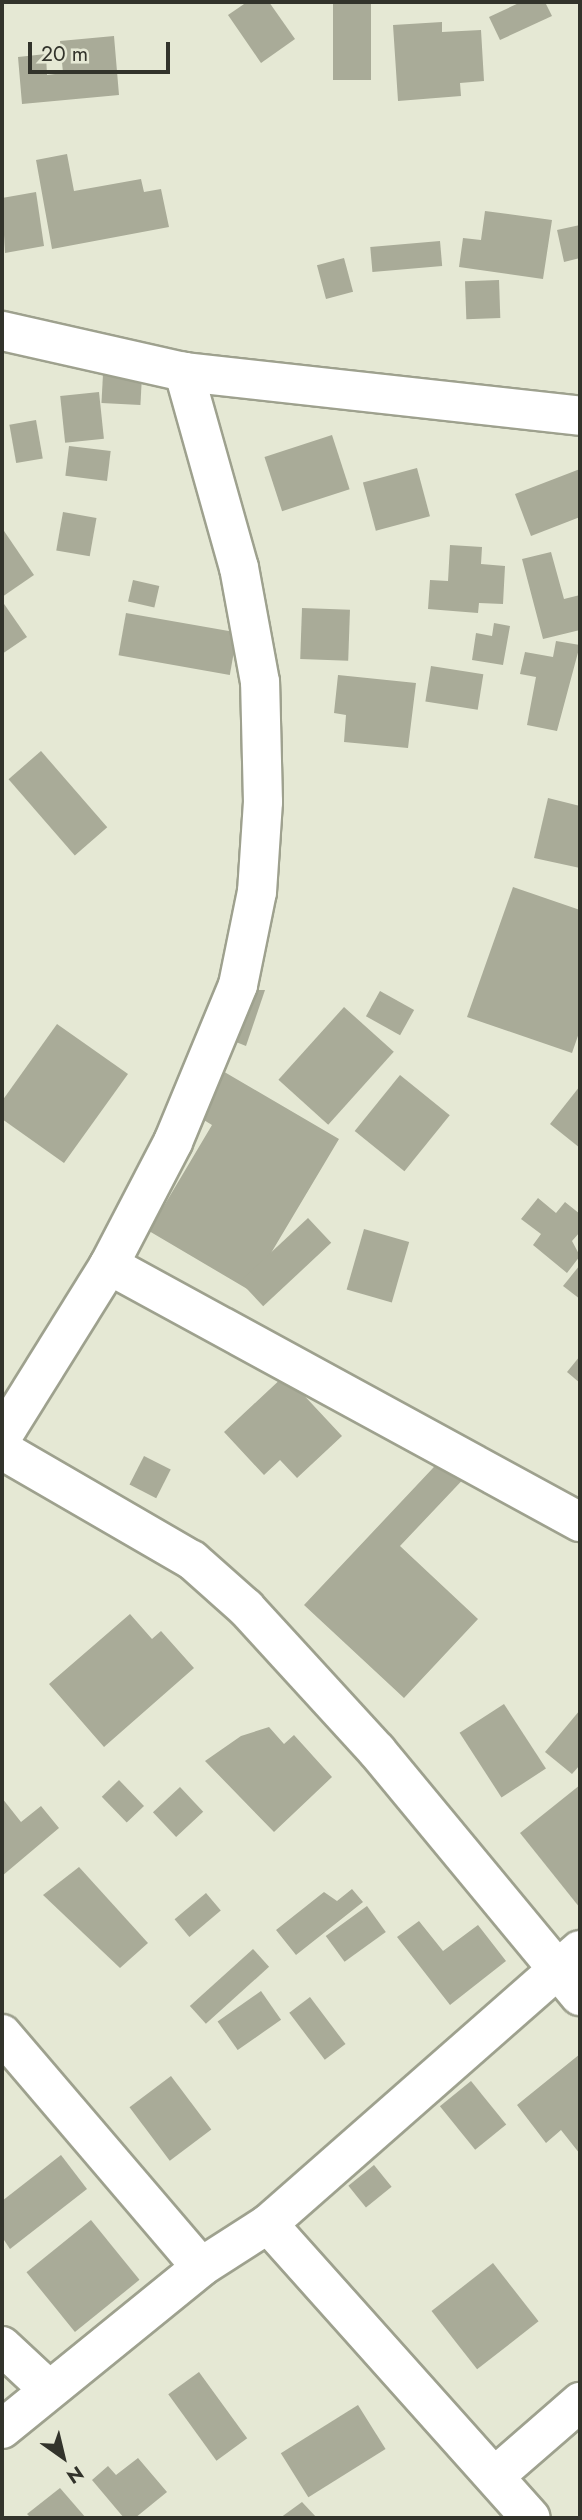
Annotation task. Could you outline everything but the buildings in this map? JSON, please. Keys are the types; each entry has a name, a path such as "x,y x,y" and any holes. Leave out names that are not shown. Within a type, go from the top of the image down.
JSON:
{"street":[{"path":"2,331 184,372 580,416"},
{"path":"2,1437 109,1265 173,1142 238,985 257,892 263,802 260,682 239,568 184,372"},
{"path":"109,1265 580,1522"},
{"path":"2,1450 192,1560 246,1608 319,1683 573,1972 268,2224 201,2267 2,2429"},
{"path":"2,2034 201,2267"},
{"path":"268,2224 531,2518"},
{"path":"2,2346 49,2390"},
{"path":"495,2476 580,2402"}]}
